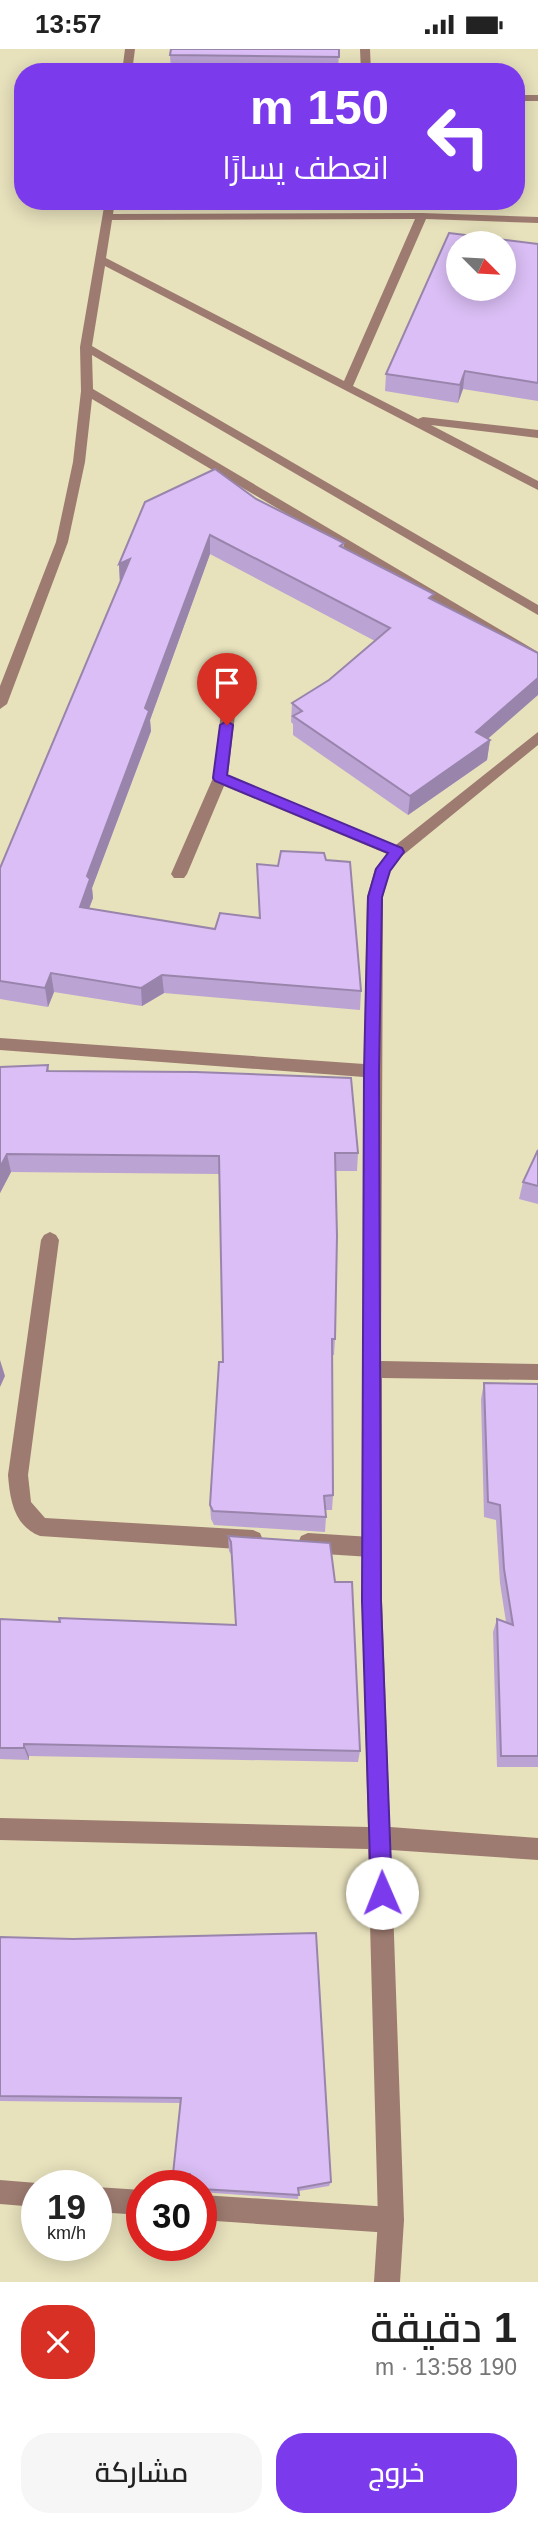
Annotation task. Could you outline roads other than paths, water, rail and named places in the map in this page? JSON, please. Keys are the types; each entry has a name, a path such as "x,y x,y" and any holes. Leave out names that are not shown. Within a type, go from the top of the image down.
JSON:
{"street":[{"path":"0,704 62,542 79,462 87,391 86,348 108,210"},
{"path":"370,210 370,217"},
{"path":"107,217 422,216 538,220"},
{"path":"347,386 422,216"},
{"path":"100,259 538,486"},
{"path":"86,348 538,611"},
{"path":"87,391 538,658"},
{"path":"412,420 538,434"},
{"path":"179,874 220,778 233,672"},
{"path":"387,2282 391,2220 371,1547 375,897 383,869 397,852 538,737"},
{"path":"220,778 397,852"},
{"path":"0,1044 372,1071"},
{"path":"50,1240 18,1475 21,1506 40,1527 371,1547"},
{"path":"371,1369 538,1371"},
{"path":"0,1829 381,1838 538,1849"},
{"path":"0,2192 21,2194"},
{"path":"217,2208 391,2220"}]}
